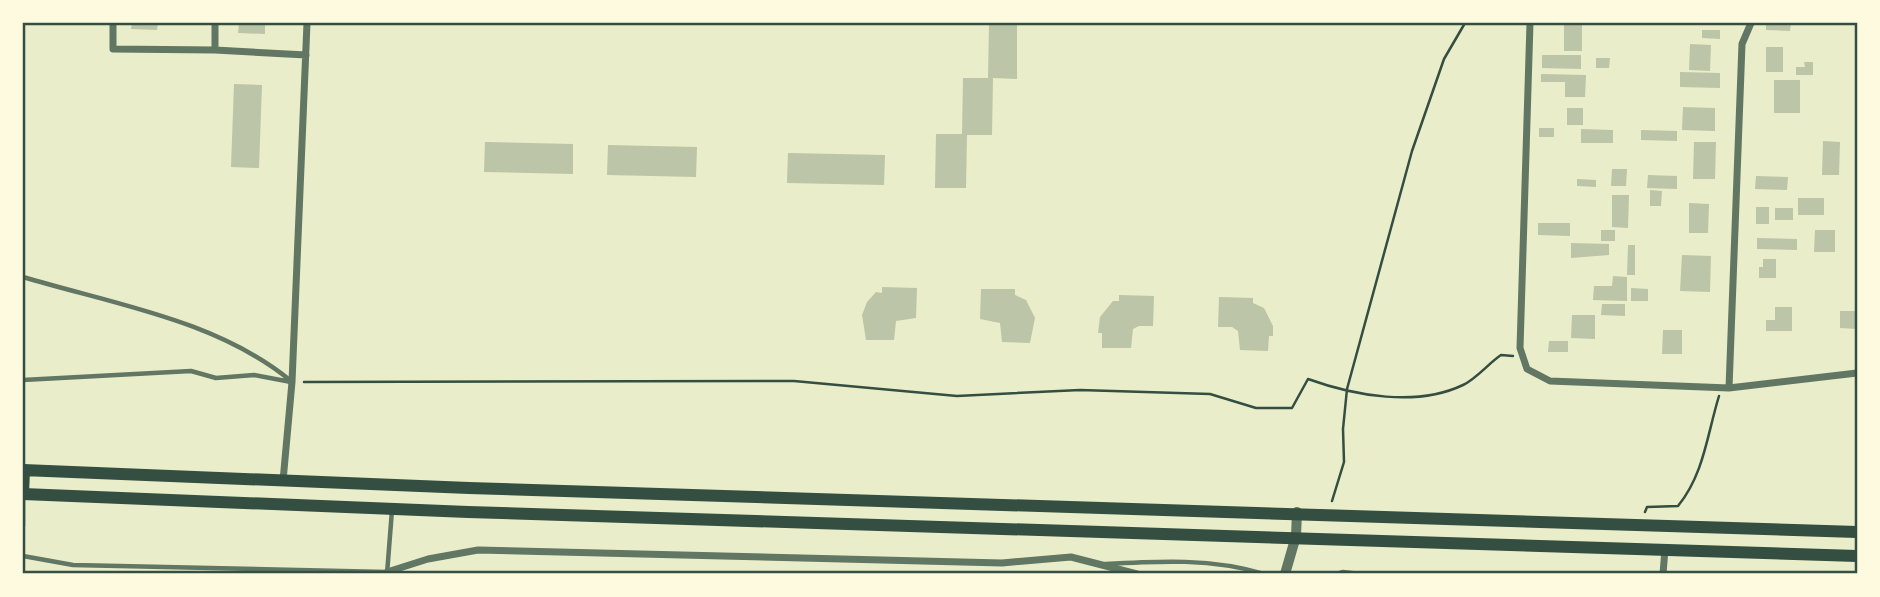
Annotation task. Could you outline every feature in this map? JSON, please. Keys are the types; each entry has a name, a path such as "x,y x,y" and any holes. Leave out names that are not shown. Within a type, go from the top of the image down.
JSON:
{"main road":[{"path":"1857,531 283,481 23,470 23,494 393,509 1857,556"}],"street":[{"path":"113,23 113,49 215,50 306,55"},
{"path":"215,23 215,50"},
{"path":"283,481 292,382 307,23"},
{"path":"1530,23 1520,348 1527,369 1550,381 1725,387 1857,373"},
{"path":"1725,387 1742,44 1751,23"},
{"path":"1286,574 1296,536 1297,512"},
{"path":"1663,574 1665,549"},
{"path":"387,573 428,559 478,550 1002,563 1071,557 1137,574"}],"lane":[{"path":"23,277 222,338 264,359 292,382"},
{"path":"23,380 191,372 216,378 254,375 292,382"},
{"path":"23,494 23,526"},
{"path":"23,556 73,565 387,573 393,509"},
{"path":"1098,564 1154,561 1235,565 1264,574"},
{"path":"1337,574 1360,574"},
{"path":"1683,574 1727,574"}],"path":[{"path":"1329,513 1345,462 1343,429 1347,389 1412,151 1444,60 1465,23"},
{"path":"292,382 794,381 957,396 1080,390 1210,394 1256,408 1292,408 1308,379 1347,389 1405,398 1426,396 1465,384 1501,355 1523,358"},
{"path":"1638,524 1647,507 1678,506 1692,489 1725,387"}],"building":[{"path":"132,23 158,23 157,30 131,29"},
{"path":"239,23 265,23 265,34 238,33"},
{"path":"989,23 1017,23 1017,79 993,78 992,135 967,135 966,188 935,188 936,134 962,134 963,78 988,78"},
{"path":"1564,23 1582,23 1582,51 1564,51"},
{"path":"1766,23 1791,23 1790,31 1766,30"},
{"path":"1702,30 1720,30 1720,39 1702,38"},
{"path":"1690,44 1711,45 1710,71 1689,70"},
{"path":"1766,47 1783,47 1783,72 1766,72"},
{"path":"1542,55 1581,55 1581,69 1542,68"},
{"path":"1596,58 1610,58 1609,68 1596,68"},
{"path":"1804,62 1813,62 1813,75 1796,75 1796,67 1805,67"},
{"path":"1680,72 1720,73 1720,88 1680,87"},
{"path":"1541,74 1586,75 1585,97 1565,97 1565,82 1541,82"},
{"path":"1774,80 1800,80 1800,113 1774,113"},
{"path":"234,84 262,85 259,168 231,167"},
{"path":"1683,107 1715,108 1715,131 1682,130"},
{"path":"1567,108 1583,108 1583,125 1567,125"},
{"path":"1539,128 1554,128 1554,137 1539,137"},
{"path":"1581,129 1613,130 1613,143 1581,143"},
{"path":"1641,130 1677,131 1677,141 1641,140"},
{"path":"1823,141 1840,142 1839,175 1822,175"},
{"path":"485,142 573,144 573,174 484,172"},
{"path":"1694,142 1716,142 1715,179 1693,179"},
{"path":"608,145 697,147 696,177 607,175"},
{"path":"788,153 885,155 884,185 787,183"},
{"path":"1612,169 1627,169 1626,186 1611,186"},
{"path":"1648,175 1677,176 1677,189 1647,188"},
{"path":"1756,176 1788,177 1787,190 1755,189"},
{"path":"1577,179 1596,180 1596,187 1577,186"},
{"path":"1650,190 1662,191 1661,206 1650,206"},
{"path":"1612,195 1629,195 1628,228 1612,227"},
{"path":"1798,198 1824,198 1824,215 1798,215"},
{"path":"1689,203 1709,204 1708,233 1689,233"},
{"path":"1756,207 1769,207 1769,224 1756,224"},
{"path":"1775,208 1793,208 1793,220 1775,220"},
{"path":"1538,223 1570,223 1570,236 1538,235"},
{"path":"1601,230 1615,230 1615,241 1601,241"},
{"path":"1815,230 1835,230 1835,252 1814,252"},
{"path":"1757,238 1797,239 1797,250 1757,249"},
{"path":"1571,243 1609,244 1609,255 1571,258"},
{"path":"1628,245 1635,245 1635,275 1627,275"},
{"path":"1682,255 1711,256 1710,292 1680,291"},
{"path":"1763,259 1776,259 1776,278 1759,278 1759,267 1763,267"},
{"path":"1613,276 1627,277 1627,301 1593,300 1594,286 1612,286"},
{"path":"882,287 917,288 916,318 896,321 894,340 866,340 862,315 867,302 876,292 882,293"},
{"path":"1631,288 1648,289 1648,301 1631,301"},
{"path":"981,289 1015,289 1015,295 1026,300 1035,318 1030,343 1002,342 1000,323 980,319"},
{"path":"1119,295 1154,296 1153,326 1133,329 1131,348 1102,348 1102,333 1098,333 1100,317 1113,301 1119,301"},
{"path":"1219,297 1253,298 1253,303 1264,308 1273,326 1268,351 1240,350 1238,331 1232,327 1218,327"},
{"path":"1602,304 1625,304 1625,316 1601,315"},
{"path":"1775,307 1792,307 1792,331 1766,331 1766,320 1775,320"},
{"path":"1840,311 1857,311 1857,329 1840,328"},
{"path":"1572,315 1595,315 1595,339 1571,338"},
{"path":"1663,330 1682,330 1682,354 1662,354"},
{"path":"1549,341 1568,341 1568,352 1548,352"}]}
